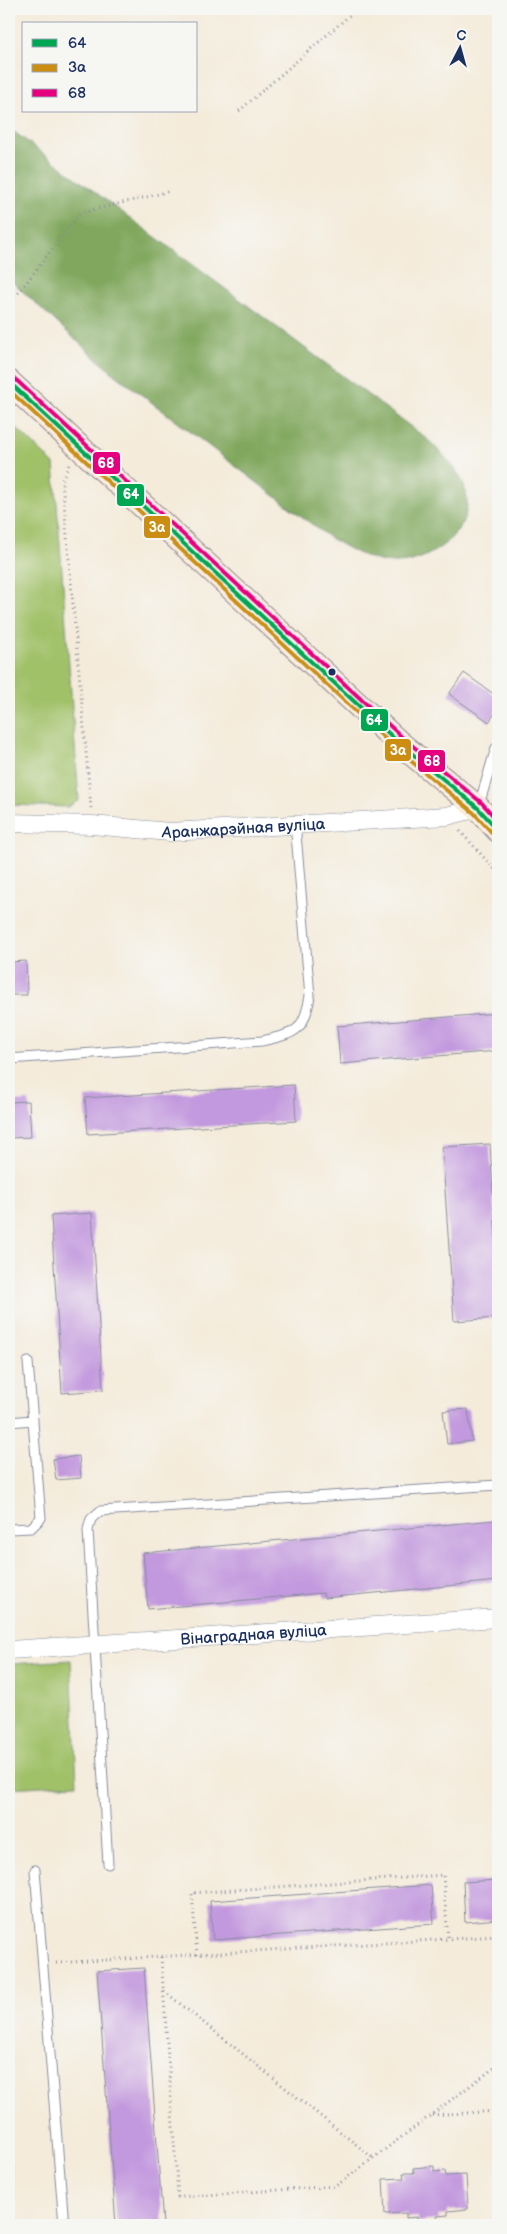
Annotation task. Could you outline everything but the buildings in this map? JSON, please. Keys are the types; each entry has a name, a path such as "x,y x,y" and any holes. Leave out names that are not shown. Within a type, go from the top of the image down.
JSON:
{"street":[{"path":"9,382 398,742 478,808 498,830"},
{"name":"Аранжарэйная вуліца","path":"9,822 92,825 170,832 294,823 447,816 478,808"},
{"name":"Вінаградная вуліца","path":"9,1650 498,1618"}],"lane":[{"path":"478,808 496,748"},
{"path":"9,1059 262,1041 290,1034 306,1017 310,996 294,823"},
{"path":"9,1529 31,1528 41,1518 28,1362"},
{"path":"9,1422 34,1420"},
{"path":"108,1864 88,1530 91,1519 100,1511 498,1485"},
{"path":"35,1870 64,2225"}],"path":[{"path":"239,112 357,9"},
{"path":"9,305 80,213 171,191"},
{"path":"77,446 62,480 92,825"},
{"path":"447,816 498,873"},
{"path":"197,1955 192,1893 443,1875 448,1939"},
{"path":"43,1964 498,1936"},
{"path":"161,1957 178,2197 336,2186 498,2065"},
{"path":"164,1990 373,2158"},
{"path":"430,2115 498,2111"},
{"path":"9,2200 14,2225"}],"green space":[{"path":"9,128 426,438 454,467 464,485 467,504 465,516 460,527 452,537 432,553 408,562 397,563 370,558 330,538 109,370 9,279"},
{"path":"9,421 54,464 79,800 68,807 9,805"},
{"path":"71,1660 77,1784 9,1788 9,1664"},
{"path":"9,2157 17,2225 9,2225"}],"transit line":[{"name":"68","path":"13,377 402,737 482,803 498,821"},
{"name":"64","path":"9,382 398,742 478,808 498,830"},
{"name":"3а","path":"9,390 394,747 474,813 493,834"}]}
